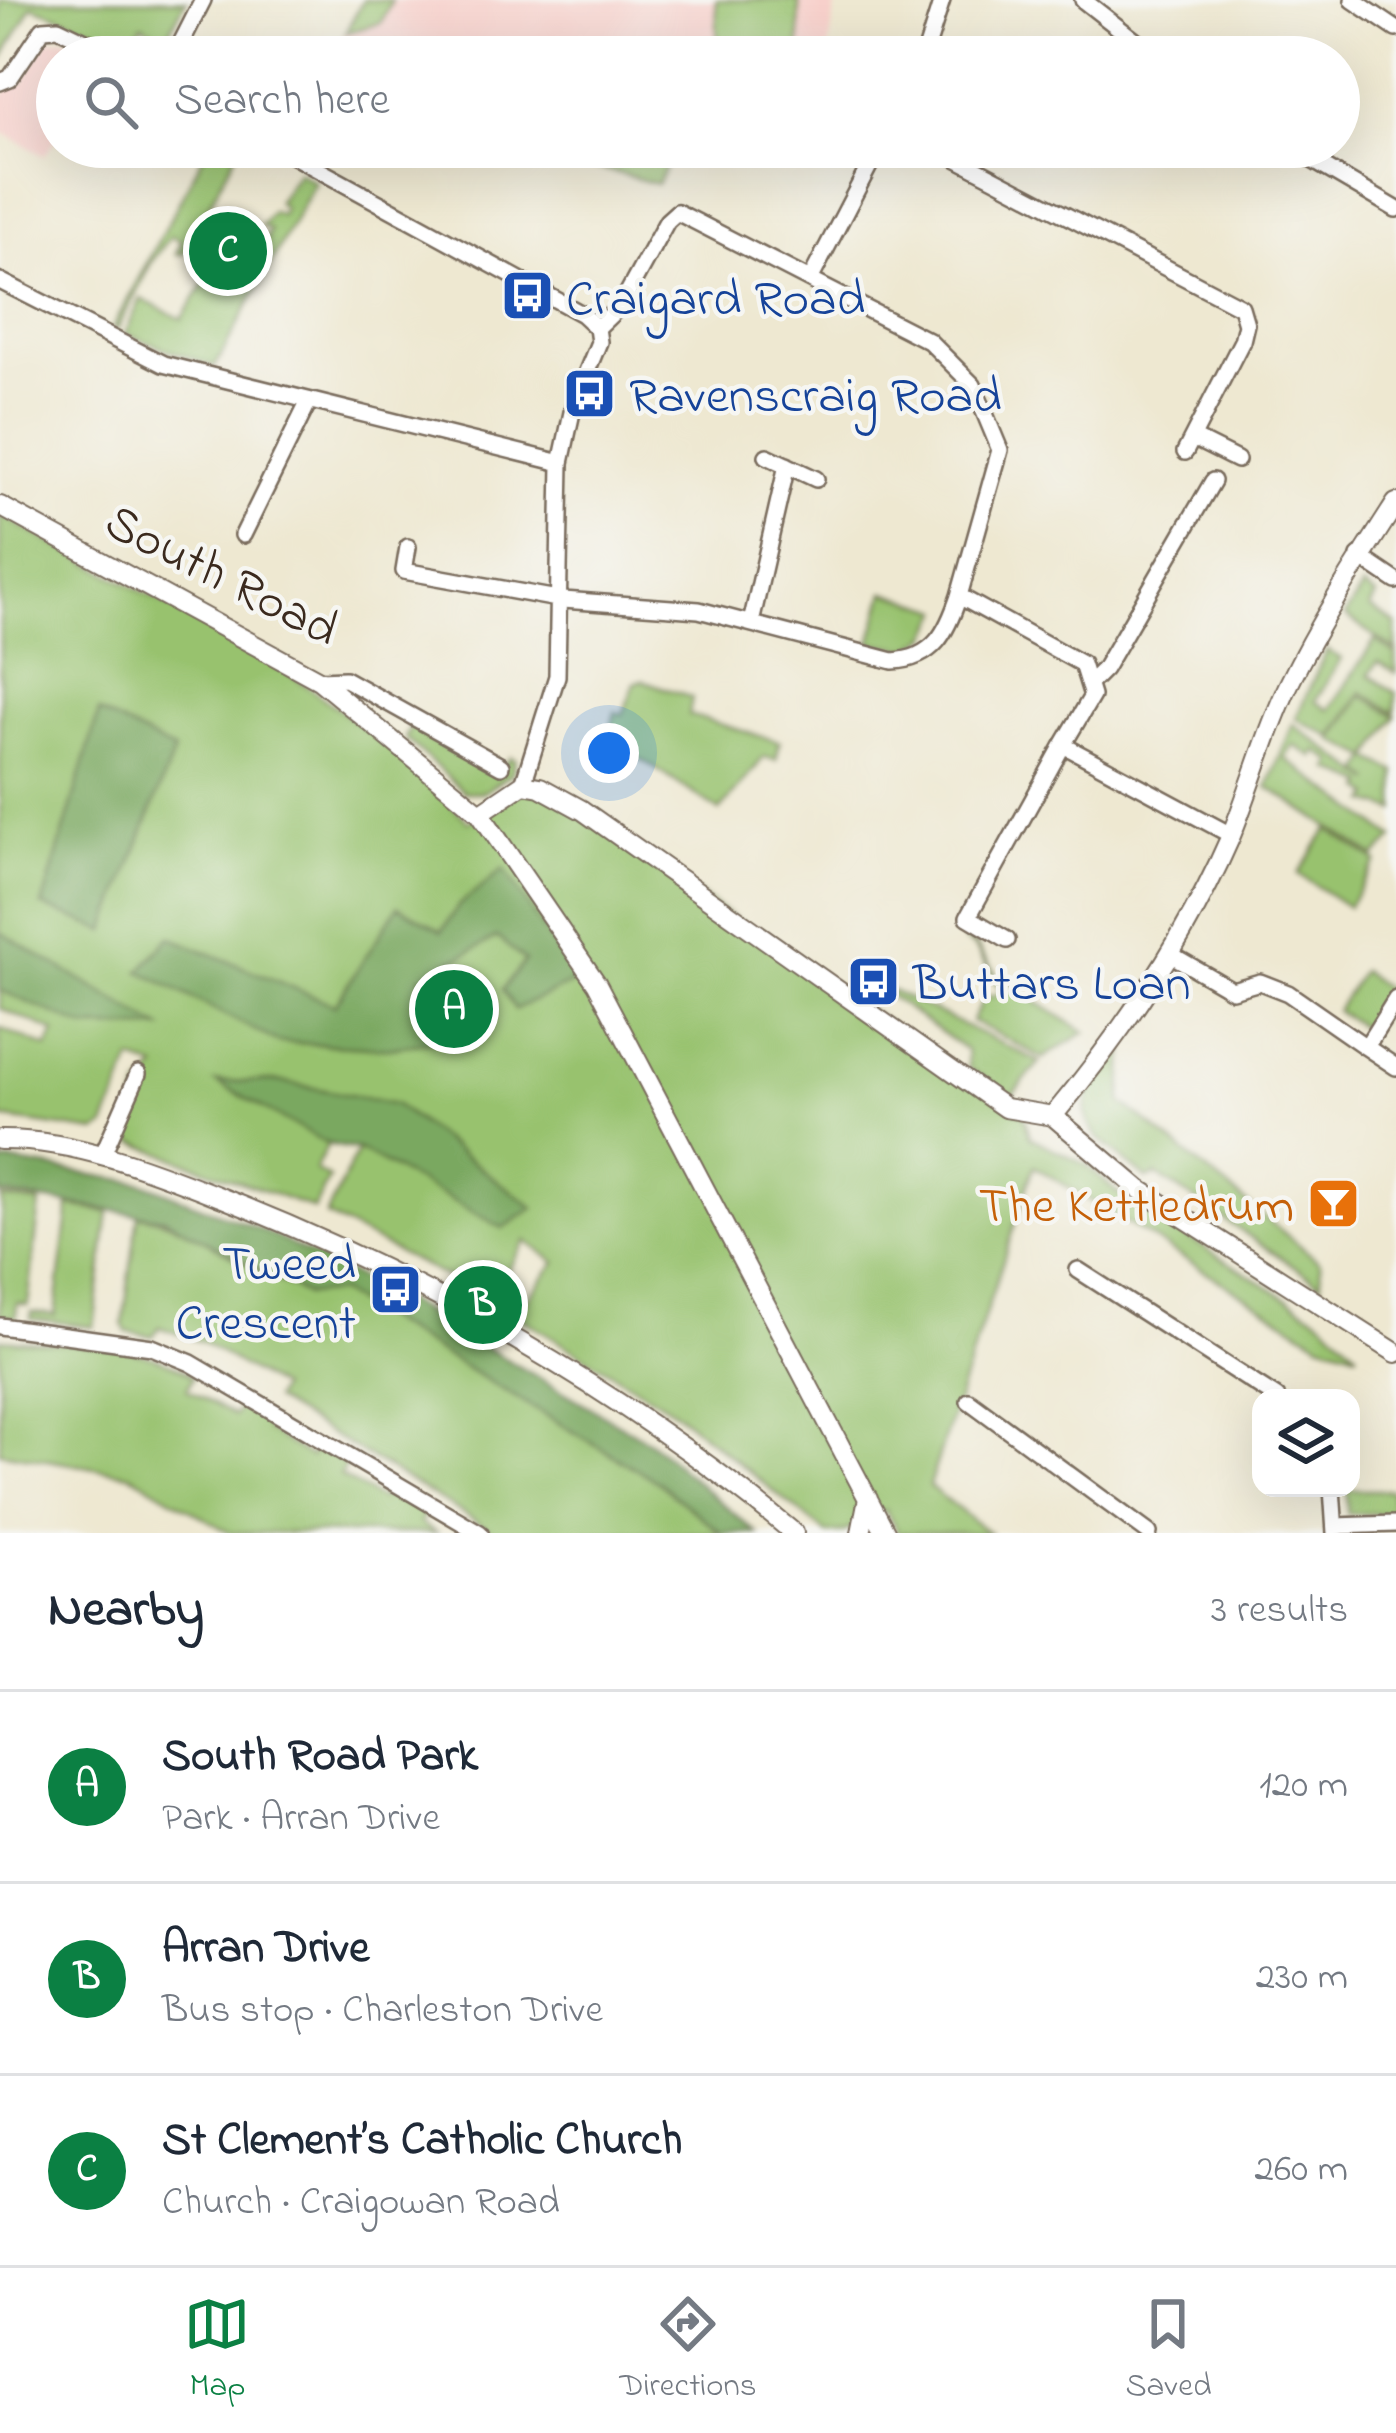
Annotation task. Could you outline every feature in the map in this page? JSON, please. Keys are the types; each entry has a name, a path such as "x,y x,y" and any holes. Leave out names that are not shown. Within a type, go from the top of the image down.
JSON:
{"street":[{"path":"185,36 203,0"},
{"path":"930,36 942,0"},
{"path":"1083,0 1129,36"},
{"path":"1361,2 1396,29"},
{"path":"38,36 43,29 58,28 75,36"},
{"path":"0,82 10,78 36,39"},
{"path":"315,168 582,314 597,328 599,342 574,403 561,463 563,600 557,676 523,784 481,813"},
{"path":"811,278 868,168"},
{"path":"975,168 1241,307 1246,324 1242,341 1189,445 1237,460"},
{"path":"1326,168 1396,209"},
{"path":"408,547 404,572 563,600 664,604 892,661 913,660 940,640 959,596 1000,450 986,408 944,351 677,212 667,221 621,304 597,328"},
{"path":"0,281 163,364 561,463"},
{"path":"242,535 309,401"},
{"path":"767,456 816,478"},
{"path":"751,623 787,465"},
{"path":"1091,682 1213,481"},
{"path":"1053,1116 1111,1043 1170,954 1231,835 1286,689 1359,556 1396,503"},
{"name":"South Road","path":"0,506 319,680 345,679 501,766"},
{"path":"1359,556 1396,580"},
{"path":"959,596 1082,664 1091,682 1092,696 968,917 1007,940"},
{"path":"319,680 481,813 597,984 886,1533"},
{"path":"391,736 407,714"},
{"path":"1063,745 1231,835"},
{"path":"523,784 540,787 582,810 1005,1108 1053,1116 1139,1189 1396,1353"},
{"path":"1170,954 1232,990 1260,982 1288,993 1396,1066"},
{"path":"1366,1047 1396,999"},
{"path":"102,1156 138,1074"},
{"path":"0,1140 102,1156 238,1204 442,1300 656,1427 794,1533"},
{"path":"1078,1270 1263,1389"},
{"path":"0,1326 152,1347 191,1363 480,1533"},
{"path":"969,1401 1148,1533"},
{"path":"1333,1497 1335,1529 1396,1524"},
{"path":"861,1533 868,1498"}],"shaded area":[{"path":"363,0 837,0 831,36 344,36"},
{"path":"36,56 36,151 0,131 0,103 8,88 23,83"},
{"path":"597,168 665,168 657,184"}],"green space":[{"path":"0,0 186,0 167,36 142,25 135,36 112,36 32,6 0,63"},
{"path":"363,0 392,0 381,23 345,33"},
{"path":"716,0 799,0 800,36 717,36"},
{"path":"197,168 228,168 184,254 176,254 182,242 171,236 152,261 117,330 113,327"},
{"path":"599,168 665,168 657,184"},
{"path":"298,172 315,182 215,367 125,334 141,299 182,319 208,278 215,282 222,268 233,273 253,242 263,245 270,230 261,226 272,212 281,215 284,207 277,203"},
{"path":"0,515 277,664 394,750 469,822 507,791 540,787 1024,1115 1030,1137 1086,1165 1126,1200 1323,1320 1358,1353 1320,1342 1034,1166 929,1486 989,1533 898,1533 885,1510 844,1532 826,1533 670,1408 515,1314 556,1262 526,1241 502,1279 516,1289 504,1307 326,1216 358,1150 328,1144 315,1170 329,1178 314,1209 124,1139 140,1088 157,1068 132,1060 105,1127 96,1132 0,1118 0,1028 48,1048 55,1032 0,1008"},
{"path":"1363,587 1376,596 1370,608 1396,624 1396,651 1345,616"},
{"path":"885,592 942,610 929,636 909,649 871,643"},
{"path":"1375,640 1396,655 1396,673 1378,662 1369,675 1396,693 1395,713 1362,692 1332,737 1296,718 1327,650 1341,659 1315,701 1329,710"},
{"path":"642,680 692,698 689,715 780,742 776,760 764,757 720,811 609,738 615,712 623,714 635,683"},
{"path":"1362,695 1396,716 1370,758 1396,772 1396,811 1368,802 1372,796 1364,790 1366,784 1330,769 1334,762 1317,751 1313,757 1294,745 1285,758 1394,838 1375,857 1268,787 1293,724 1373,782 1362,771 1369,758 1333,740"},
{"path":"99,712 174,751 106,931 42,906"},
{"path":"412,724 425,730 424,736 495,775 510,757 515,759 512,773 484,792 464,792 405,738"},
{"path":"1328,829 1377,862 1348,907 1298,874"},
{"path":"504,869 577,981 515,1009 502,990 525,961 497,937 421,978 466,1035 389,1048 278,1042 140,971 170,937 335,1005 398,906 442,931 459,905"},
{"path":"0,932 161,1028 87,1028 0,990"},
{"path":"968,934 1000,980 1086,1032 1043,1058 972,1021 984,998 1002,993 976,948 965,941"},
{"path":"1361,971 1393,994 1369,1032 1336,1011"},
{"path":"882,986 1040,1062 1012,1095 968,1068 967,1051 881,990"},
{"path":"1117,1047 1124,1051 1122,1102 1320,1262 1321,1284 1157,1175 1147,1179 1095,1134 1086,1109 1090,1093"},
{"path":"278,1081 395,1104 534,1208 503,1228 359,1150 328,1144 216,1082"},
{"path":"0,1163 143,1183 257,1228 396,1296 649,1441 757,1533 721,1533 657,1481 338,1292 306,1295 164,1218 0,1194"},
{"path":"2,1198 40,1203 28,1305 17,1303 16,1317 0,1316"},
{"path":"69,1206 109,1212 94,1327 31,1319 32,1312 55,1315"},
{"path":"138,1215 189,1232 286,1284 338,1292 657,1481 721,1533 496,1533 273,1400 279,1388 202,1342 159,1327 153,1336 127,1332 123,1324"},
{"path":"0,1339 101,1346 173,1365 193,1377 187,1389 234,1416 241,1405 271,1419 266,1430 310,1457 317,1447 346,1464 340,1476 381,1500 388,1489 426,1512 420,1523 436,1533 230,1533 130,1474 0,1452"},
{"path":"1360,1490 1391,1490 1392,1513 1347,1514 1347,1497 1360,1497"}],"place":[{"name":"St Clement’s Catholic Church","path":"228,251"},
{"name":"Craigard Road","path":"527,296"},
{"name":"Ravenscraig Road","path":"590,393"},
{"name":"Buttars Loan","path":"874,981"},
{"name":"South Road Park","path":"454,1009"},
{"name":"The Kettledrum","path":"1333,1203"},
{"name":"Tweed Crescent","path":"395,1290"},
{"name":"Arran Drive","path":"483,1305"}]}
